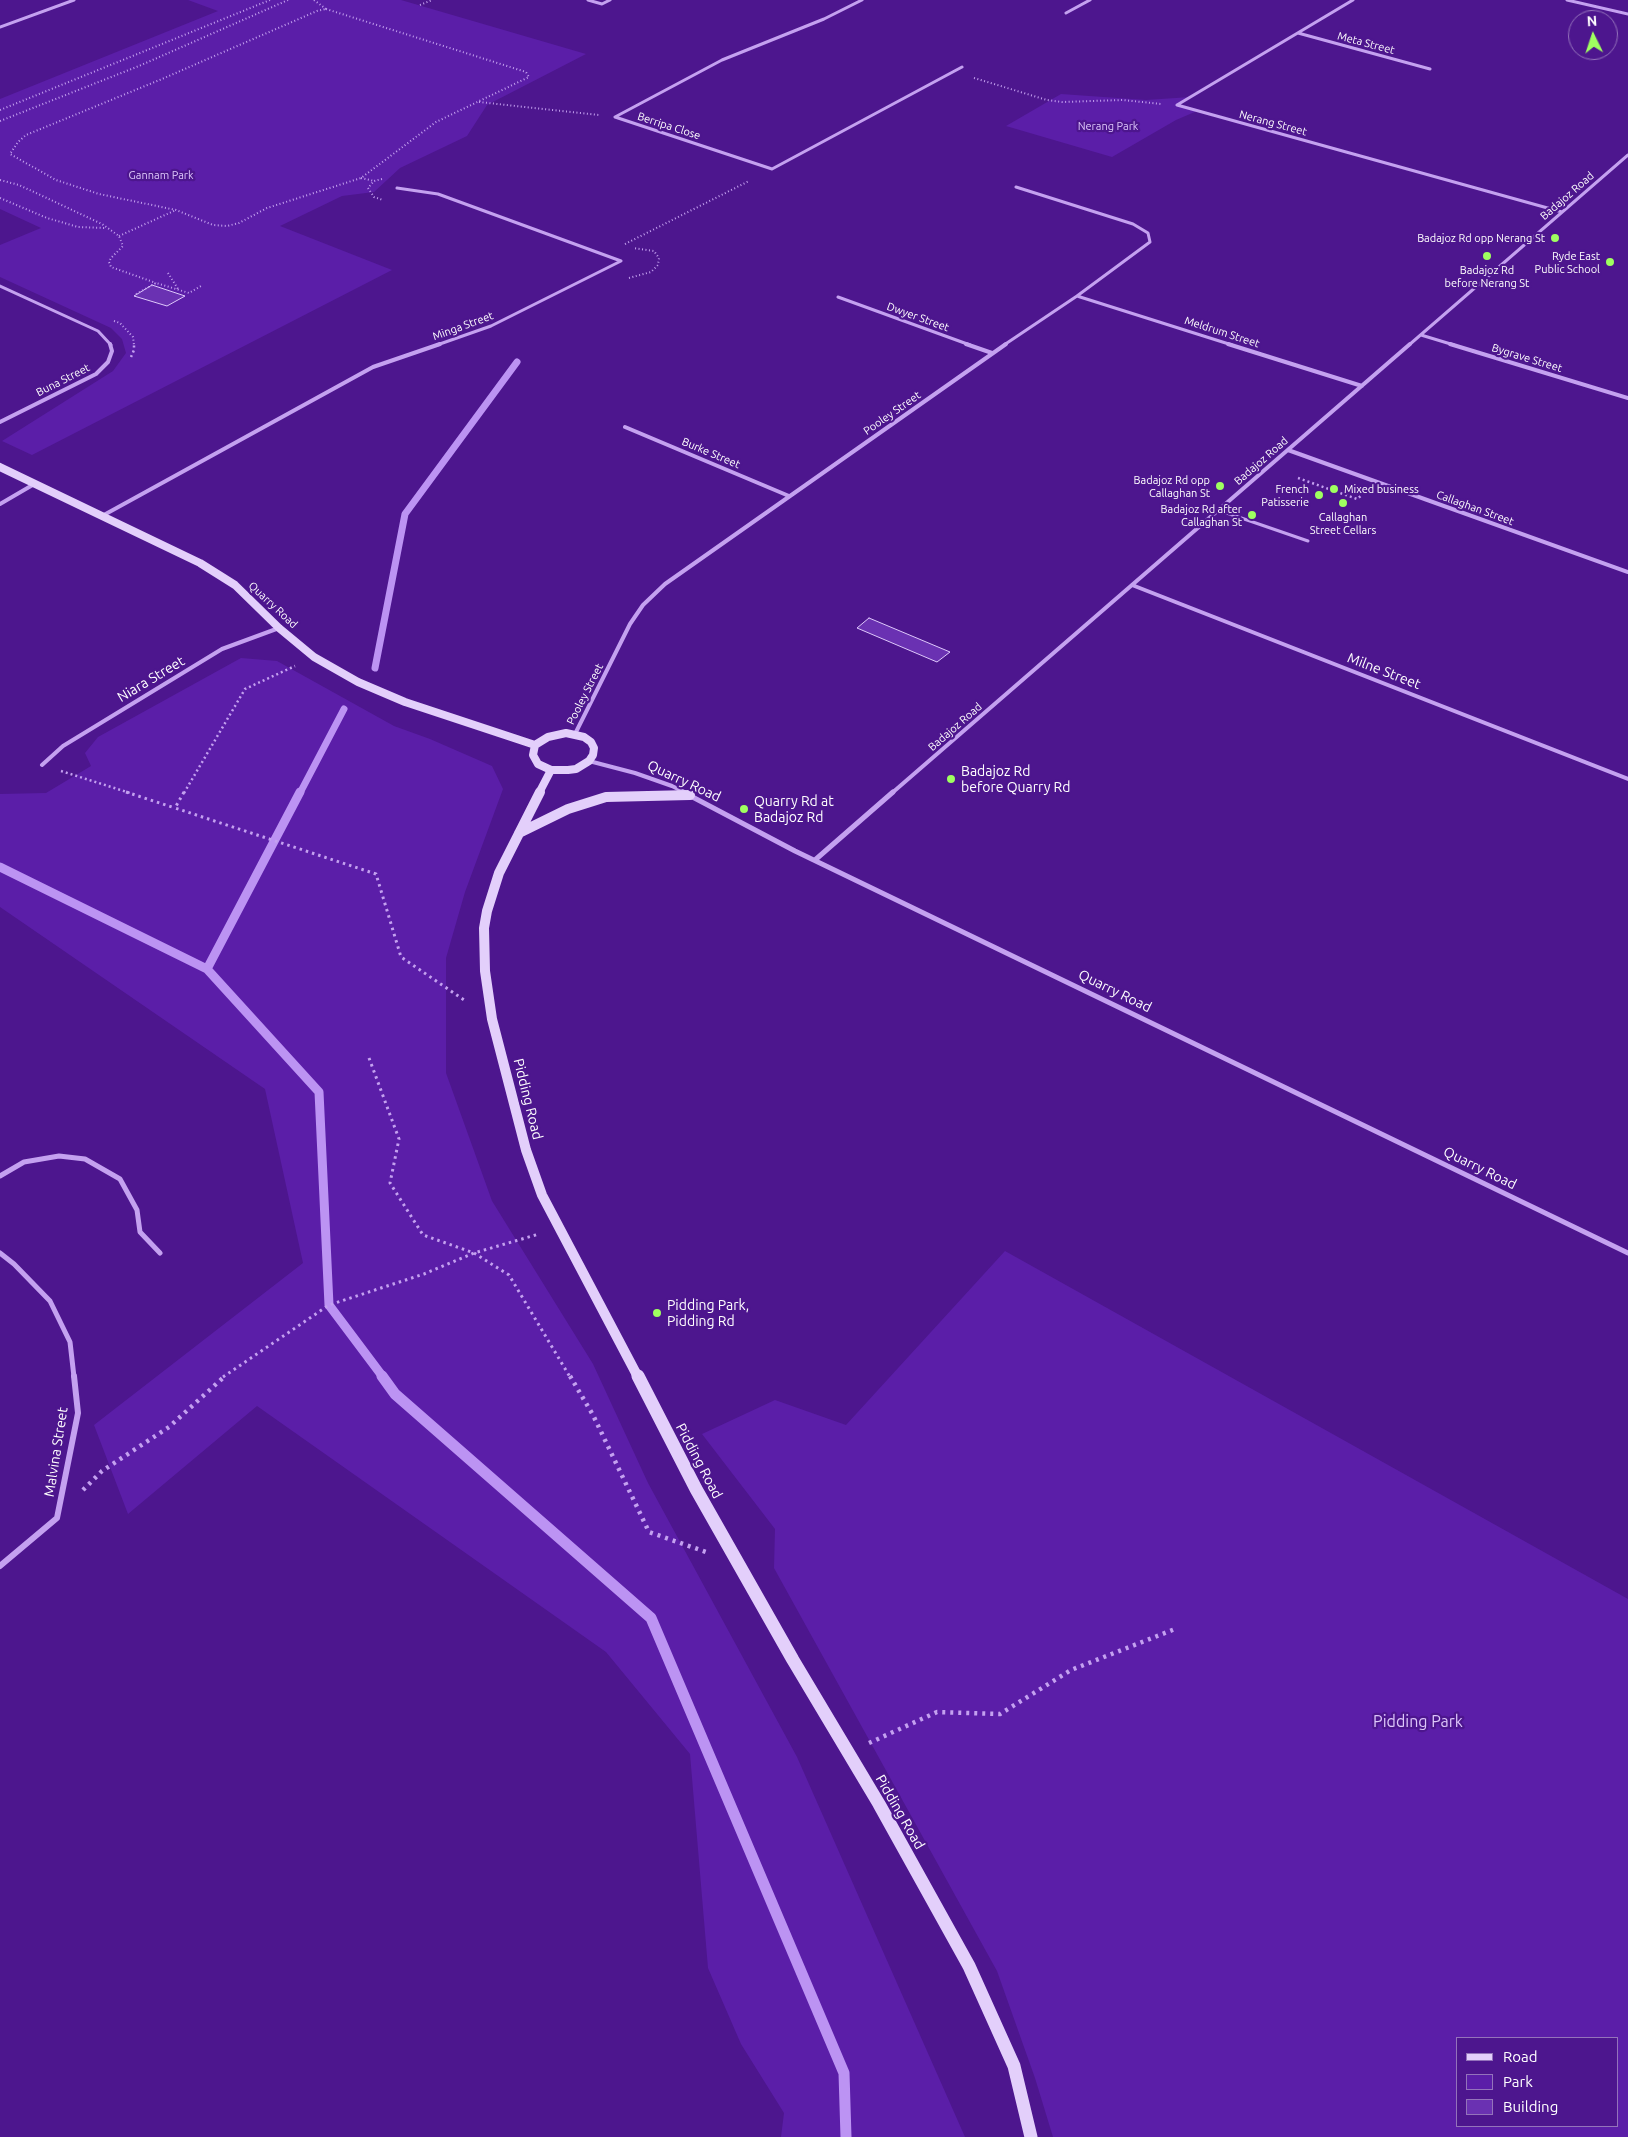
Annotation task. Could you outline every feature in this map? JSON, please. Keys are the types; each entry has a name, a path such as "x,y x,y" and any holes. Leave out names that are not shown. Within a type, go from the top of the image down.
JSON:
{"street":[{"path":"0,27 74,0"},
{"path":"588,0 602,4 610,0"},
{"name":"Berripa Close","path":"615,117 722,60 824,19 862,0"},
{"path":"1081,0 1089,1"},
{"path":"1177,105 1353,0"},
{"path":"1567,0 1628,14"},
{"path":"1066,13 1089,1"},
{"name":"Meta Street","path":"1298,33 1430,69"},
{"path":"772,169 962,67"},
{"name":"Nerang Street","path":"1177,105 1562,212"},
{"name":"Berripa Close","path":"615,117 772,169"},
{"name":"Badajoz Road","path":"815,860 1628,155"},
{"name":"Pooley Street","path":"575,734 630,624 643,605 665,584 992,353 1077,296 1150,242 1148,233 1133,224 1016,187"},
{"name":"Minga Street","path":"102,516 373,367 491,326 621,261 438,194 397,188"},
{"name":"Buna Street","path":"0,286 98,331 110,342 112,351 108,362 96,374 0,422"},
{"name":"Meldrum Street","path":"1077,296 1362,386"},
{"name":"Dwyer Street","path":"838,297 992,353"},
{"name":"Bygrave Street","path":"1421,334 1628,398"},
{"name":"Burke Street","path":"626,427 789,496"},
{"name":"Callaghan Street","path":"1288,450 1628,572"},
{"name":"Quarry Road","path":"0,467 200,563 235,585 279,628 314,657 358,682 405,702 535,745"},
{"path":"0,504 36,484"},
{"name":"Milne Street","path":"1132,585 1628,779"},
{"name":"Niara Street","path":"42,764 63,746 222,649 279,628"},
{"path":"575,734 591,742 594,748 593,755 589,761 576,769 551,770 544,768 534,760 533,750 535,745 548,736 575,734"},
{"name":"Quarry Road","path":"589,761 654,779 690,795 815,860 1628,1253"},
{"name":"Pidding Road","path":"551,770 496,881 484,928 485,971 492,1019 526,1150 542,1195 559,1229 625,1351 696,1489 849,1753 969,1966 1014,2066 1031,2137"},
{"path":"519,833 568,810 606,797 690,795"},
{"path":"0,1176 24,1162 58,1156 85,1159 120,1180 137,1210 140,1232 160,1253"},
{"name":"Malvina Street","path":"0,1253 14,1264 50,1301 70,1342 78,1413 57,1518 0,1566"}],"lane":[{"path":"1218,510 1308,540"}],"path":[{"path":"0,110 270,0"},
{"path":"0,121 139,66 288,0"},
{"path":"314,0 326,9 526,72 529,77 436,122 361,178 267,208 239,223 227,226 213,225 176,210 99,194 56,180 10,154 18,142 26,135 162,79 317,10 326,9"},
{"path":"420,6 432,0"},
{"path":"954,72 1047,100 1062,102 1123,100 1177,105"},
{"path":"478,102 615,117"},
{"path":"625,278 651,272 658,265 659,258 654,251 620,246 772,169"},
{"path":"361,178 374,181 383,179"},
{"path":"0,180 19,185 78,212 119,236 123,246 111,258 109,262 112,267 189,293 201,286"},
{"path":"374,181 368,188 374,197 383,200"},
{"path":"0,198 47,218 78,226 106,228"},
{"path":"119,236 176,210"},
{"path":"168,273 179,290"},
{"path":"136,294 156,283"},
{"path":"112,320 120,323 133,337 134,350 130,358"},
{"path":"175,808 245,689 314,657"},
{"path":"42,764 376,874 400,957 492,1019"},
{"path":"369,1058 399,1140 390,1183 423,1235 474,1253 509,1275 593,1415 649,1532 738,1563"},
{"path":"82,1491 102,1471 169,1428 227,1374 329,1305 424,1274 474,1253 559,1229"},
{"path":"849,1753 938,1712 1000,1714 1072,1670 1175,1629"}],"green space":[{"name":"Gannam Park","path":"188,0 401,0 586,54 487,105 467,136 400,168 374,192 342,196 280,226 392,270 32,455 2,441 113,371 126,353 122,339 111,328 0,277 0,245 41,228 0,209 0,99 218,11"},
{"name":"Nerang Park","path":"1061,94 1146,100 1191,97 1178,105 1197,111 1176,120 1112,157 1006,126"},
{"path":"241,658 277,661 394,726 430,739 492,766 503,789 465,892 446,958 446,1073 492,1201 593,1364 648,1483 797,1757 965,2137 781,2137 784,2113 741,2044 708,1968 690,1754 606,1652 257,1406 128,1514 94,1425 303,1263 265,1089 0,907 0,794 46,793 91,766 85,753 98,737"},
{"name":"Pidding Park","path":"1005,1251 1628,1599 1628,2137 1053,2137 1035,2078 997,1971 774,1568 775,1529 702,1434 775,1400 846,1425"}],"building":[{"path":"152,285 185,296 167,306 134,296"},
{"path":"869,618 950,652 937,662 857,628"}],"waterway":[{"path":"375,668 405,514 517,362"},
{"path":"300,793 344,709"},
{"path":"207,969 300,792"},
{"path":"0,867 207,969"},
{"path":"207,969 319,1092 329,1305 383,1377"},
{"path":"382,1376 395,1394 651,1618 844,2073 846,2137"}],"place":[{"name":"Badajoz Rd opp Nerang St","path":"1555,238"},
{"name":"Badajoz Rd before Nerang St","path":"1487,256"},
{"name":"Ryde East Public School","path":"1610,262"},
{"name":"Badajoz Rd opp Callaghan St","path":"1220,486"},
{"name":"Mixed business","path":"1334,489"},
{"name":"French Patisserie","path":"1319,495"},
{"name":"Callaghan Street Cellars","path":"1343,503"},
{"name":"Badajoz Rd after Callaghan St","path":"1252,515"},
{"name":"Badajoz Rd before Quarry Rd","path":"951,779"},
{"name":"Quarry Rd at Badajoz Rd","path":"744,809"},
{"name":"Pidding Park, Pidding Rd","path":"657,1313"}]}
